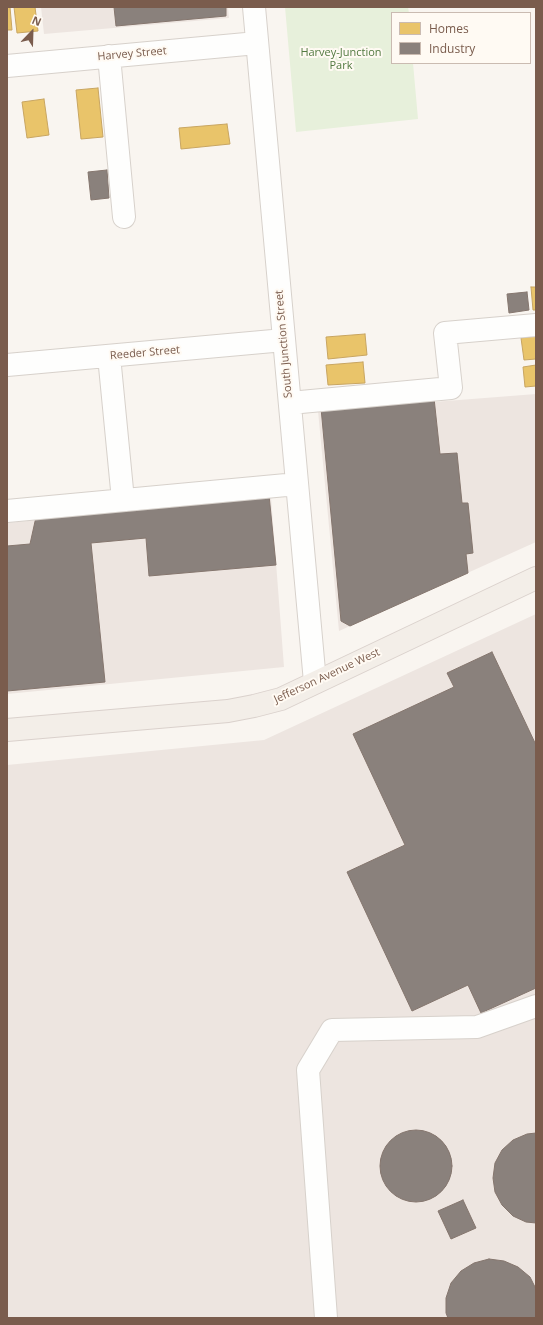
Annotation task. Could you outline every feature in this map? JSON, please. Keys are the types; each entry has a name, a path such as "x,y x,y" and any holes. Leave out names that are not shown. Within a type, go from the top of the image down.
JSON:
{"main road":[{"name":"Jefferson Avenue West","path":"7,730 228,711 281,699 536,578"}],"street":[{"name":"South Junction Street","path":"254,7 315,682"},
{"name":"Harvey Street","path":"7,66 257,43"},
{"path":"109,56 124,216"},
{"path":"290,403 451,388 445,333 536,325"},
{"name":"Reeder Street","path":"7,365 284,340"},
{"path":"109,356 123,500"},
{"path":"7,511 297,484"},
{"path":"326,1318 308,1070 332,1030 477,1027 536,1006"}],"shaded area":[{"path":"41,7 228,7 229,18 44,34"},
{"path":"536,394 536,542 339,631 318,411"},
{"path":"271,497 284,667 7,694 7,523"},
{"path":"536,614 536,1318 7,1318 7,765 264,740"}],"green space":[{"name":"Harvey-Junction Park","path":"285,7 408,7 409,12 391,12 391,64 413,64 418,119 296,132"}],"building: Homes":[{"path":"7,7 10,7 12,30 7,30"},
{"path":"14,7 35,7 38,31 17,33"},
{"path":"98,88 103,137 81,139 76,90"},
{"path":"44,99 49,135 27,138 22,102"},
{"path":"227,124 230,144 181,149 179,128"},
{"path":"531,287 536,287 536,310 533,310"},
{"path":"365,334 367,355 328,359 326,337"},
{"path":"536,336 536,359 524,360 521,338"},
{"path":"363,362 365,383 328,385 326,365"},
{"path":"536,365 536,386 525,387 523,367"}],"building: Industry":[{"path":"114,7 226,7 226,16 116,26"},
{"path":"107,170 109,198 91,200 88,172"},
{"path":"527,292 529,310 509,313 507,294"},
{"path":"434,398 440,454 457,453 462,503 468,503 473,553 466,554 468,573 350,626 341,621 321,408"},
{"path":"269,495 276,565 149,576 146,538 91,543 105,682 7,691 7,546 30,544 36,517"},
{"path":"492,652 536,745 536,988 481,1013 468,985 412,1011 347,872 405,845 353,734 454,687 447,673"},
{"path":"409,1130 423,1130 442,1140 452,1159 452,1173 442,1192 423,1202 409,1202 390,1192 380,1173 380,1159 390,1140"},
{"path":"536,1133 536,1223 526,1222 513,1216 502,1205 495,1192 493,1178 495,1163 502,1150 513,1140 527,1134"},
{"path":"463,1200 476,1228 451,1239 438,1211"},
{"path":"489,1259 504,1261 518,1267 530,1277 536,1289 536,1318 448,1318 446,1313 446,1298 451,1283 461,1271 474,1263"}]}
